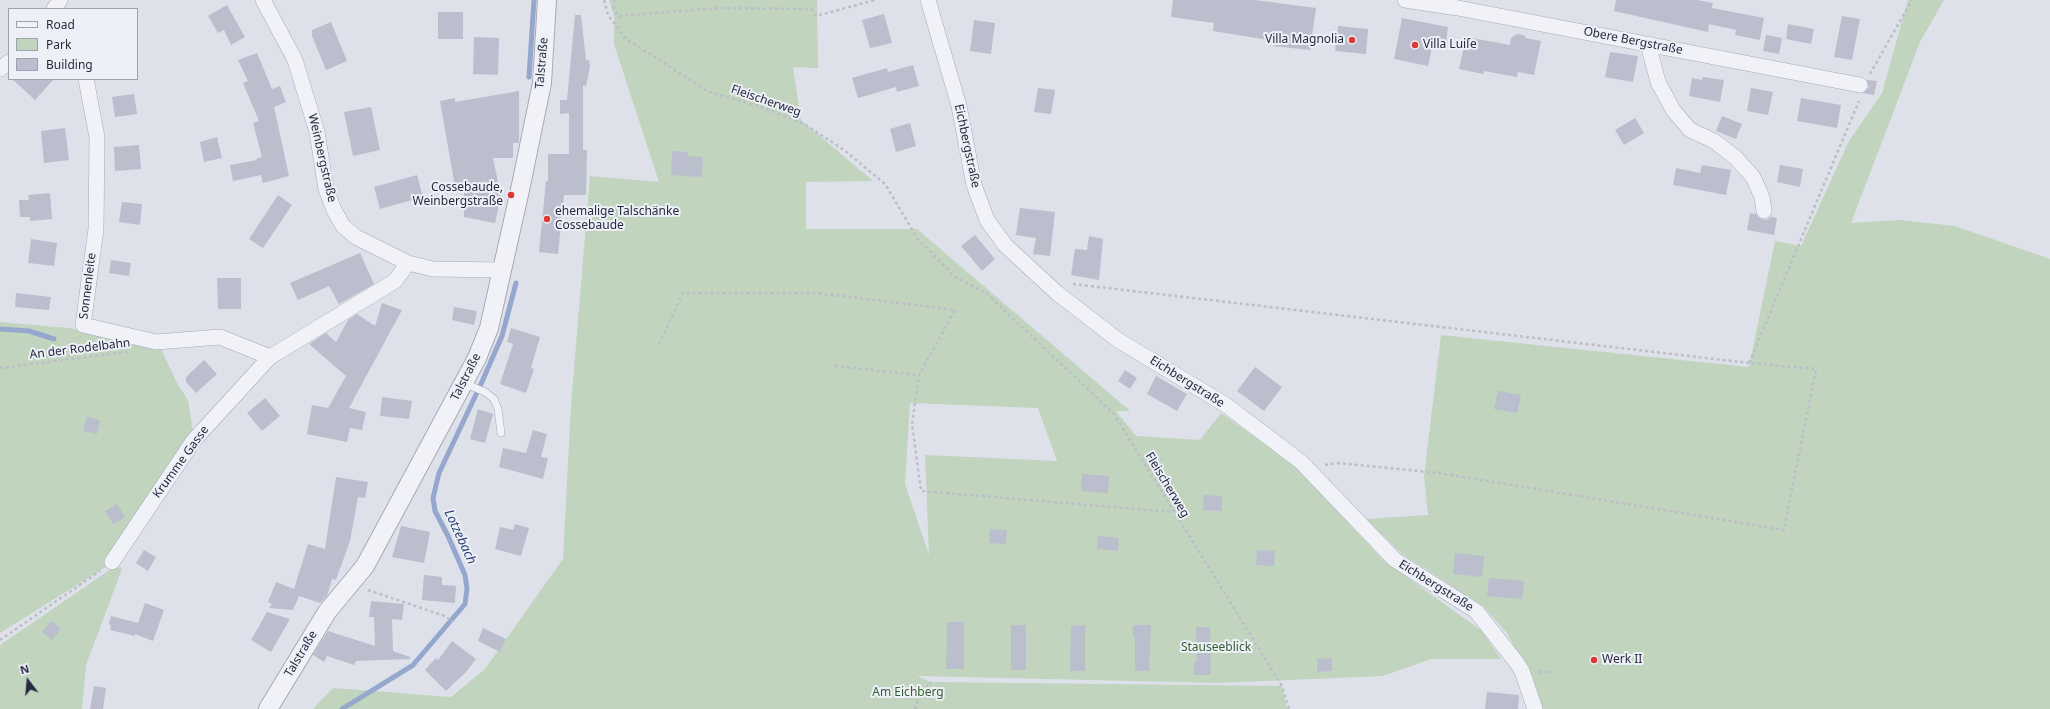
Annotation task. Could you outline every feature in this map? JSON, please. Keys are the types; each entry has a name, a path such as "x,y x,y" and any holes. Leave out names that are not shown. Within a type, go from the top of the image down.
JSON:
{"street":[{"name":"Weinbergstraße","path":"263,0 295,60 307,95 317,132 326,189 334,210 343,226 356,237 408,263 433,269 501,270"},
{"name":"Talstraße","path":"268,709 326,612 365,566 466,384 489,328 542,83 548,0"},
{"name":"Eichbergstraße","path":"928,0 959,106 974,186 987,220 1005,245 1051,288 1118,340 1226,405 1307,469 1395,560 1476,611 1522,671 1535,709"},
{"name":"Obere Bergstraße","path":"1405,0 1458,8 1860,85"},
{"path":"1648,44 1658,82 1673,110 1690,130 1719,145 1735,157 1753,177 1762,197 1764,211"},
{"path":"0,69 8,63"},
{"name":"Sonnenleite","path":"86,80 97,137 96,229 83,326 156,342 220,337 270,357"},
{"name":"Krumme Gasse","path":"112,562 194,440 270,357 395,281 408,263"}],"lane":[{"path":"466,384 485,392 494,399 498,409 501,433"}],"path":[{"name":"Fleischerweg","path":"604,0 608,15 626,39 708,92 762,107 806,125 844,150 885,184 917,238 955,277 986,293 993,299 1114,414 1173,512 1282,686 1289,709"},
{"path":"614,0 614,8 618,16 718,8 811,9 816,16 875,0"},
{"path":"1749,363 1861,96 1860,85 1862,75 1871,74 1912,0"},
{"path":"1051,288 1065,283 1749,363 1816,369 1784,530 1439,473 1338,463 1307,469"},
{"path":"659,344 683,293 817,293 955,310 919,375 912,424 921,491 1173,512"},
{"name":"An der Rodelbahn","path":"0,368 132,352"},
{"path":"835,366 919,375"},
{"path":"0,640 112,562"},
{"path":"350,584 445,616 453,622"},
{"path":"914,709 918,700 931,682"}],"green space":[{"path":"609,0 817,0 818,68 793,67 801,120 873,181 806,182 806,229 917,229 1130,411 1116,411 1136,436 1200,440 1221,413 1292,463 1383,560 1482,631 1501,659 1431,659 1383,676 1218,683 917,676 931,682 1282,686 1287,709 313,709 333,688 451,697 485,669 563,559 571,405 590,176 659,182 614,44 614,16","holes":["910,403 1038,408 1057,461 925,455 929,555 905,484"]},
{"path":"1908,0 1944,0 1920,42 1851,223 1899,220 1955,226 2050,259 2050,709 1541,709 1532,680 1507,633 1483,606 1402,554 1366,519 1428,515 1424,476 1441,335 1749,367 1775,241 1801,246 1849,141 1882,93"},
{"path":"0,322 69,328 160,347 177,383 188,400 194,440 112,562 122,569 86,665 82,709 0,709 0,645 111,569 112,563 0,633"}],"building":[{"path":"1173,0 1255,0 1316,8 1310,50 1273,46 1274,41 1213,31 1214,23 1171,17"},
{"path":"1616,0 1697,0 1713,3 1712,8 1764,18 1760,40 1735,35 1736,30 1709,24 1708,32 1614,11"},
{"path":"227,5 245,37 231,45 224,30 218,33 208,16"},
{"path":"438,12 463,12 463,39 438,39"},
{"path":"884,14 892,43 870,48 862,20"},
{"path":"575,15 581,15 586,60 589,60 590,67 586,86 583,85 583,150 587,150 586,195 564,195 558,254 539,252 546,181 548,181 548,154 569,154 569,113 560,114 560,100 567,100"},
{"path":"1842,16 1860,19 1852,60 1834,57"},
{"name":"Villa Luiſe","path":"1402,18 1448,27 1446,44 1433,43 1428,66 1394,59"},
{"path":"974,20 995,23 991,54 970,51"},
{"path":"331,22 347,61 326,70 312,36 312,30"},
{"path":"1788,24 1814,29 1811,44 1786,39"},
{"name":"Villa Magnolia","path":"1338,26 1368,29 1366,54 1335,51"},
{"path":"1517,34 1524,35 1526,38 1541,41 1534,75 1518,72 1517,77 1484,71 1483,74 1459,69 1466,37 1510,45 1511,38"},
{"path":"1766,35 1782,38 1779,54 1763,51"},
{"path":"474,37 499,38 498,75 473,74"},
{"path":"1610,52 1638,56 1633,82 1605,77"},
{"path":"257,53 272,89 280,86 286,102 274,107 289,176 263,183 261,175 233,181 230,165 257,160 256,159 262,157 253,123 259,121 243,83 248,81 238,60"},
{"path":"913,65 919,86 897,92 896,87 858,98 852,78 887,68 888,72"},
{"path":"1703,77 1724,80 1720,102 1689,96 1692,78 1702,80"},
{"path":"13,80 53,80 35,100"},
{"path":"1867,80 1877,81 1874,95 1863,93 1869,87"},
{"path":"1038,88 1055,90 1051,114 1034,112"},
{"path":"1751,88 1773,92 1768,115 1747,111"},
{"path":"519,91 519,143 513,143 513,158 493,158 501,196 495,223 464,217 464,185 455,187 440,101 455,98 455,102"},
{"path":"134,94 137,114 115,117 112,97"},
{"path":"1801,98 1841,105 1837,128 1797,121"},
{"path":"371,107 380,150 353,156 344,112"},
{"path":"1722,116 1742,124 1736,139 1716,131"},
{"path":"1635,118 1644,133 1624,145 1615,130"},
{"path":"910,123 916,146 896,152 890,129"},
{"path":"65,128 69,160 44,163 41,131"},
{"path":"217,137 222,158 204,162 200,142"},
{"path":"139,145 141,169 115,171 114,147"},
{"path":"672,151 688,152 688,156 703,157 702,177 671,175"},
{"path":"1702,165 1731,170 1726,195 1673,185 1676,168 1700,173"},
{"path":"1780,165 1803,169 1800,187 1777,182"},
{"path":"417,175 423,197 380,209 374,187"},
{"path":"50,193 52,219 30,221 30,217 20,217 19,200 29,200 28,195"},
{"path":"278,195 292,205 263,248 249,239"},
{"path":"122,202 142,204 140,225 119,222"},
{"path":"1020,208 1055,212 1050,256 1033,254 1036,238 1016,235"},
{"path":"1750,213 1756,214 1761,219 1766,220 1771,217 1777,218 1774,235 1747,230"},
{"path":"975,235 995,259 982,271 961,246"},
{"path":"1089,236 1103,239 1099,280 1071,275 1075,249 1087,250"},
{"path":"31,239 57,243 54,266 28,263"},
{"path":"360,253 374,284 339,304 329,286 298,300 290,283"},
{"path":"111,260 131,263 129,276 109,273"},
{"path":"217,278 241,278 241,309 218,309"},
{"path":"16,293 51,297 49,310 15,307"},
{"path":"382,303 402,310 349,408 366,412 362,430 350,428 347,442 307,434 312,405 328,408 346,376 309,344 326,333 336,342 348,320 357,314 375,326"},
{"path":"454,307 477,311 474,325 452,320"},
{"path":"511,328 540,337 531,368 534,369 526,393 500,384 513,344 507,342"},
{"path":"204,360 217,374 196,393 186,382 186,377"},
{"path":"1255,367 1282,387 1264,411 1237,391"},
{"path":"1125,370 1137,378 1130,389 1118,381"},
{"path":"1156,376 1187,394 1177,411 1147,394"},
{"path":"1498,391 1521,395 1517,413 1494,409"},
{"path":"382,397 412,401 409,419 380,416"},
{"path":"265,398 280,416 262,431 247,413"},
{"path":"478,409 493,414 485,443 470,439"},
{"path":"87,417 100,420 97,434 83,431"},
{"path":"533,430 547,434 541,457 548,458 543,479 499,467 503,448 526,453"},
{"path":"1082,474 1109,476 1108,493 1081,491"},
{"path":"336,477 368,482 365,498 358,497 350,541 336,580 332,579 327,596 320,603 299,596 293,610 269,608 272,604 268,602 276,582 294,589 308,544 325,549"},
{"path":"1204,495 1222,496 1222,511 1203,510"},
{"path":"117,504 125,517 113,524 105,511"},
{"path":"515,524 529,528 521,556 495,549 500,527 513,530"},
{"path":"401,526 430,532 424,563 392,557"},
{"path":"990,529 1007,530 1006,544 989,543"},
{"path":"1098,536 1119,538 1118,551 1097,549"},
{"path":"144,550 156,557 148,571 136,563"},
{"path":"1257,550 1275,551 1274,566 1256,565"},
{"path":"1455,553 1484,556 1482,577 1453,574"},
{"path":"424,575 442,577 442,585 456,586 455,603 422,600"},
{"path":"1489,578 1524,581 1522,599 1487,596"},
{"path":"371,601 404,604 402,620 392,619 393,651 410,657 410,659 356,661 354,665 327,656 324,662 313,655 328,631 375,646 374,617 369,617"},
{"path":"145,603 164,610 153,641 135,634 135,636 110,630 111,626 109,624 111,616 138,623"},
{"path":"267,612 290,619 271,652 251,640"},
{"path":"51,621 61,629 52,640 42,632"},
{"path":"947,622 964,622 964,669 946,669"},
{"path":"1011,625 1026,625 1026,670 1011,670"},
{"path":"1085,625 1085,671 1070,671 1071,626"},
{"path":"1133,625 1151,625 1149,671 1135,671 1135,637 1133,637"},
{"path":"1196,627 1210,627 1211,675 1194,675 1194,661 1197,661"},
{"path":"483,628 506,639 500,652 478,641"},
{"path":"452,641 476,659 466,672 446,691 425,670 436,658 438,660"},
{"path":"1332,658 1332,671 1317,672 1317,659"},
{"path":"94,686 106,688 103,709 90,709"},
{"path":"1487,692 1519,695 1518,709 1485,709"}],"waterway":[{"name":"Lotzebach","path":"529,77 534,0"},
{"name":"Lotzebach","path":"342,709 413,665 465,604 467,589 465,575 435,511 433,498 439,473 502,336 516,283"},
{"path":"0,329 29,331 54,339"}],"place":[{"name":"Villa Magnolia","path":"1352,40"},
{"name":"Villa Luiſe","path":"1415,45"},
{"name":"Cossebaude, Weinbergstraße","path":"511,195"},
{"name":"ehemalige Talschänke Cossebaude","path":"547,219"},
{"name":"Werk II","path":"1594,660"}],"park label":[{"name":"Stauseeblick","path":"1216,648"},
{"name":"Am Eichberg","path":"908,693"}]}
